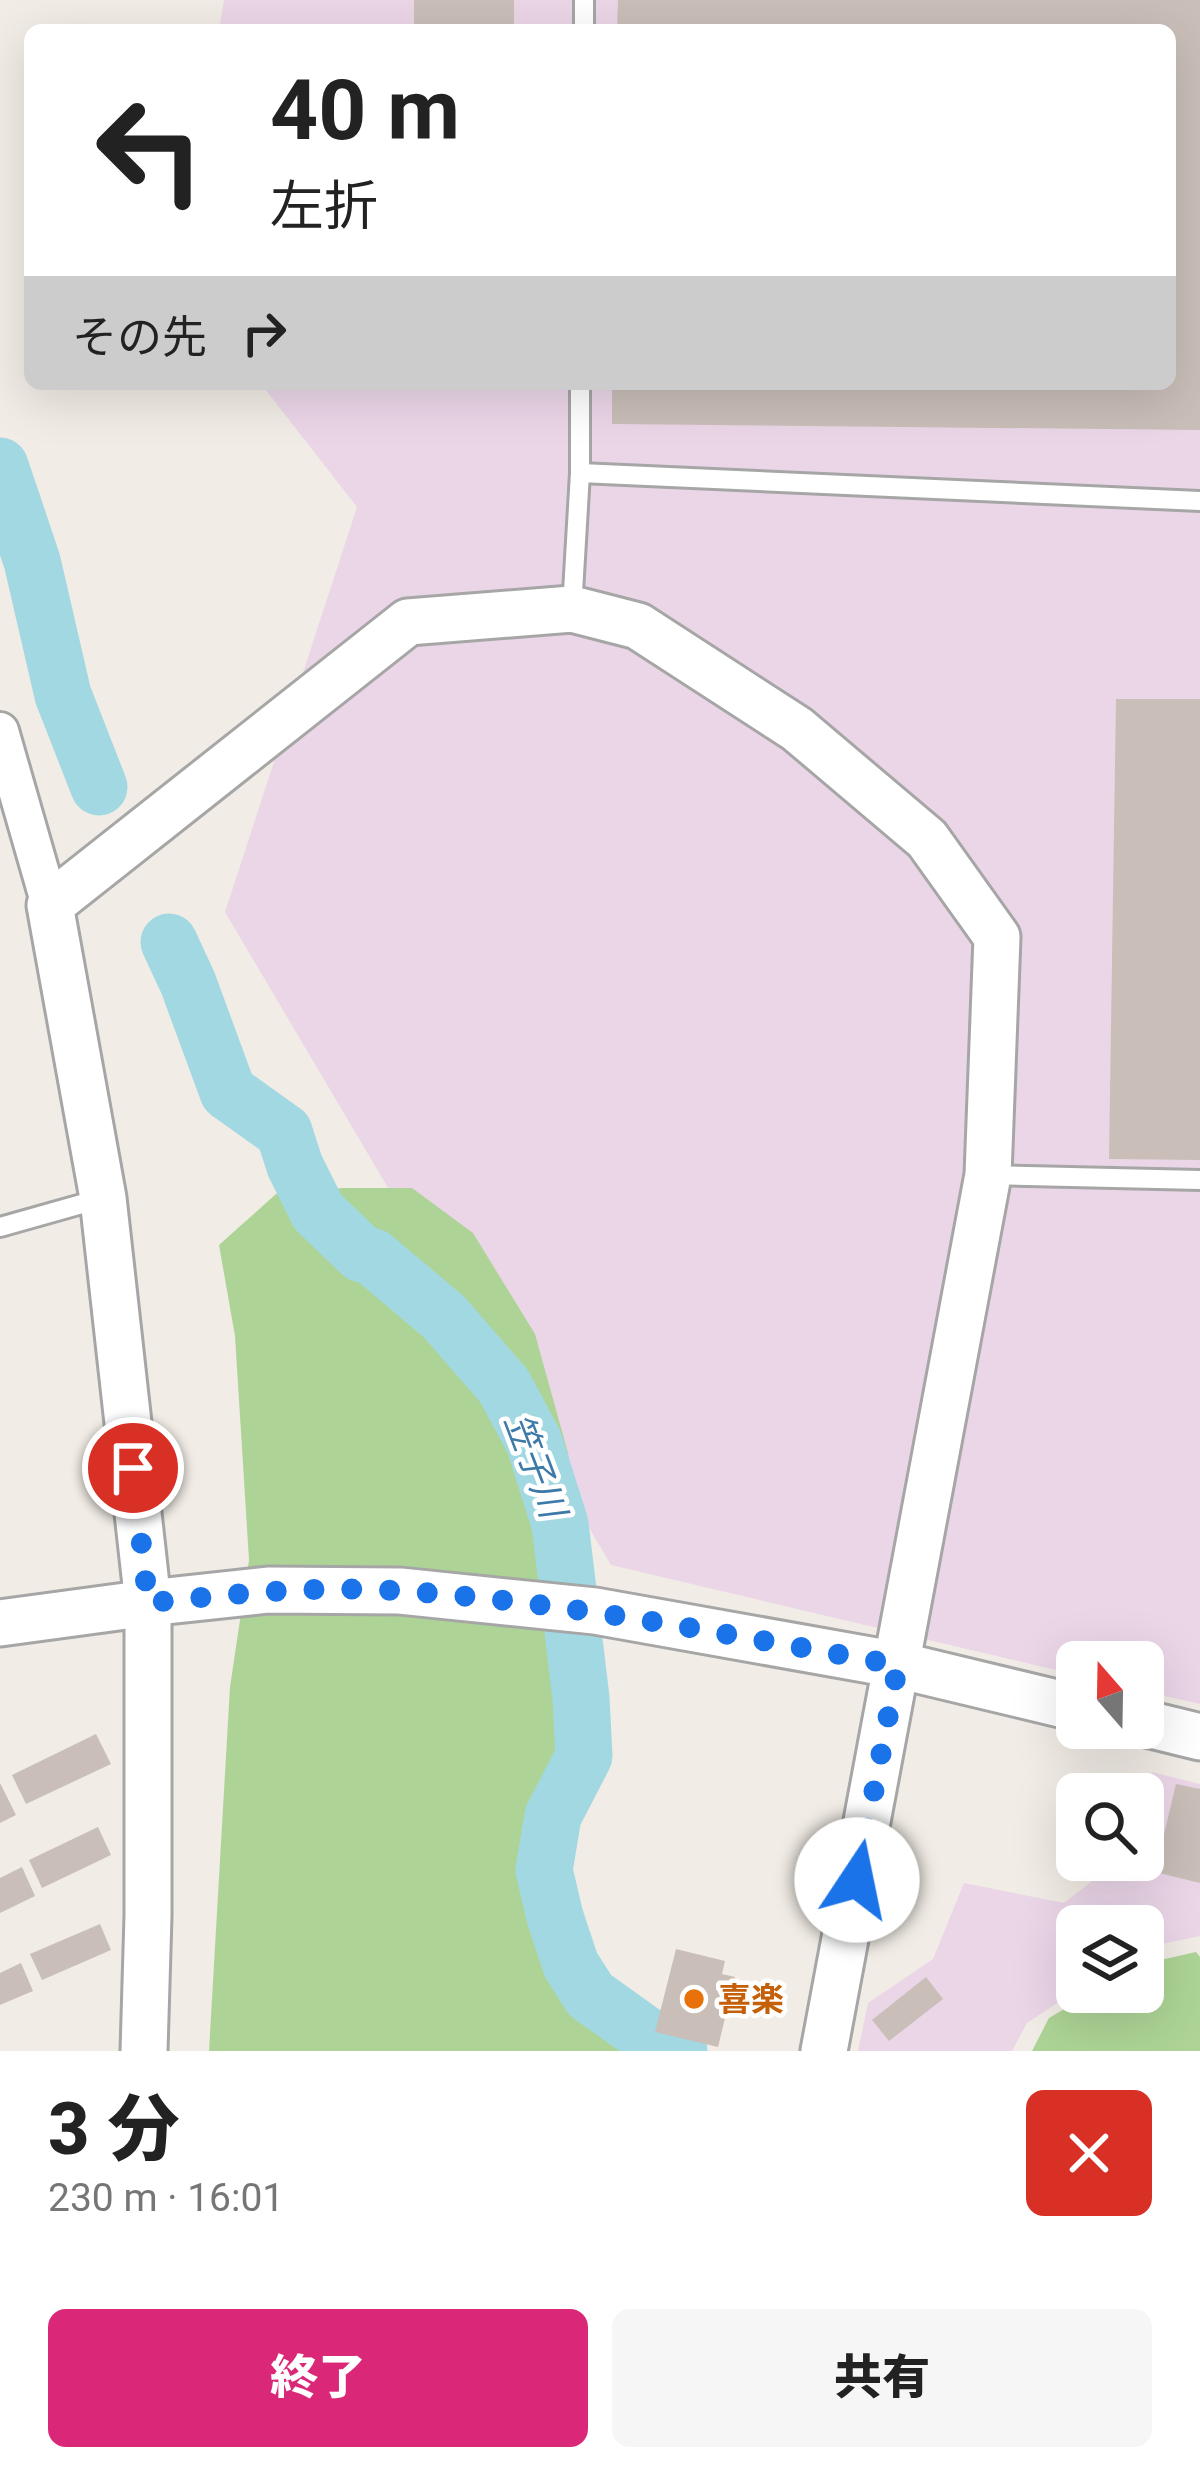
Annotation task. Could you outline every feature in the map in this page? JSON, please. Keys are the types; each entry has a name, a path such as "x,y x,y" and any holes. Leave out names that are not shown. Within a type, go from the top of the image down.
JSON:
{"street":[{"path":"50,905 408,622 572,609 638,626 797,729 927,839 997,937 988,1175 824,2051"},
{"path":"0,731 50,905 103,1198 148,1603 144,2051"},
{"path":"0,1623 268,1590 400,1591 595,1611 898,1665 1056,1703"},
{"path":"1164,1728 1200,1736"}],"lane":[{"path":"572,609 580,390"},
{"path":"580,473 1200,501"},
{"path":"988,1175 1200,1180"},
{"path":"0,1226 103,1198"}],"shaded area":[{"path":"224,0 1200,0 1200,1704 1164,1696 1164,1641 1056,1641 1056,1670 611,1565 225,912 357,507 266,390 1176,390 1176,24 220,24"},
{"path":"1164,1775 1200,1784 1200,1936 1164,1944 1164,1905 1056,1905 1056,2004 1027,2023 1012,2051 858,2051 868,2003 933,1959 964,1883 1064,1903 1092,1881 1164,1881"}],"green space":[{"path":"412,1188 473,1233 535,1334 568,1453 594,1646 536,1825 546,1952 603,2027 670,2051 209,2051 230,1687 249,1560 235,1336 219,1245 276,1194"},
{"path":"1196,1952 1200,1957 1200,2051 1032,2051 1049,2018 1057,2013 1164,2013 1164,1959"}],"building":[{"path":"414,0 514,0 514,24 414,24"},
{"path":"618,0 1200,0 1200,430 612,424 612,390 1176,390 1176,24 617,24"},
{"path":"1116,699 1200,699 1200,1160 1109,1159"},
{"path":"96,1734 111,1764 26,1804 12,1775"},
{"path":"0,1783 16,1815 0,1823"},
{"path":"1176,1784 1200,1789 1200,1883 1164,1874 1164,1834"},
{"path":"98,1827 111,1855 42,1888 29,1860"},
{"path":"22,1867 35,1896 0,1913 0,1878"},
{"path":"100,1924 111,1950 42,1980 30,1954"},
{"path":"676,1949 725,1961 722,1974 735,1977 718,2047 655,2032"},
{"path":"21,1963 33,1991 0,2005 0,1973"},
{"path":"926,1977 943,1999 889,2041 872,2020"}],"waterway":[{"name":"笠子川","path":"0,466 32,561 63,695 99,787"},
{"name":"笠子川","path":"169,942 228,1092 284,1132 318,1212 362,1254 373,1257 444,1317 504,1386 534,1442 560,1524 584,1756 553,1816 544,1870 555,1917 571,1965 590,1995 643,2033 679,2051"}],"place":[{"name":"喜楽","path":"694,1999"}],"route":[{"path":"133,1468 148,1603 268,1590 400,1591 595,1611 898,1665 857,1880"}]}
